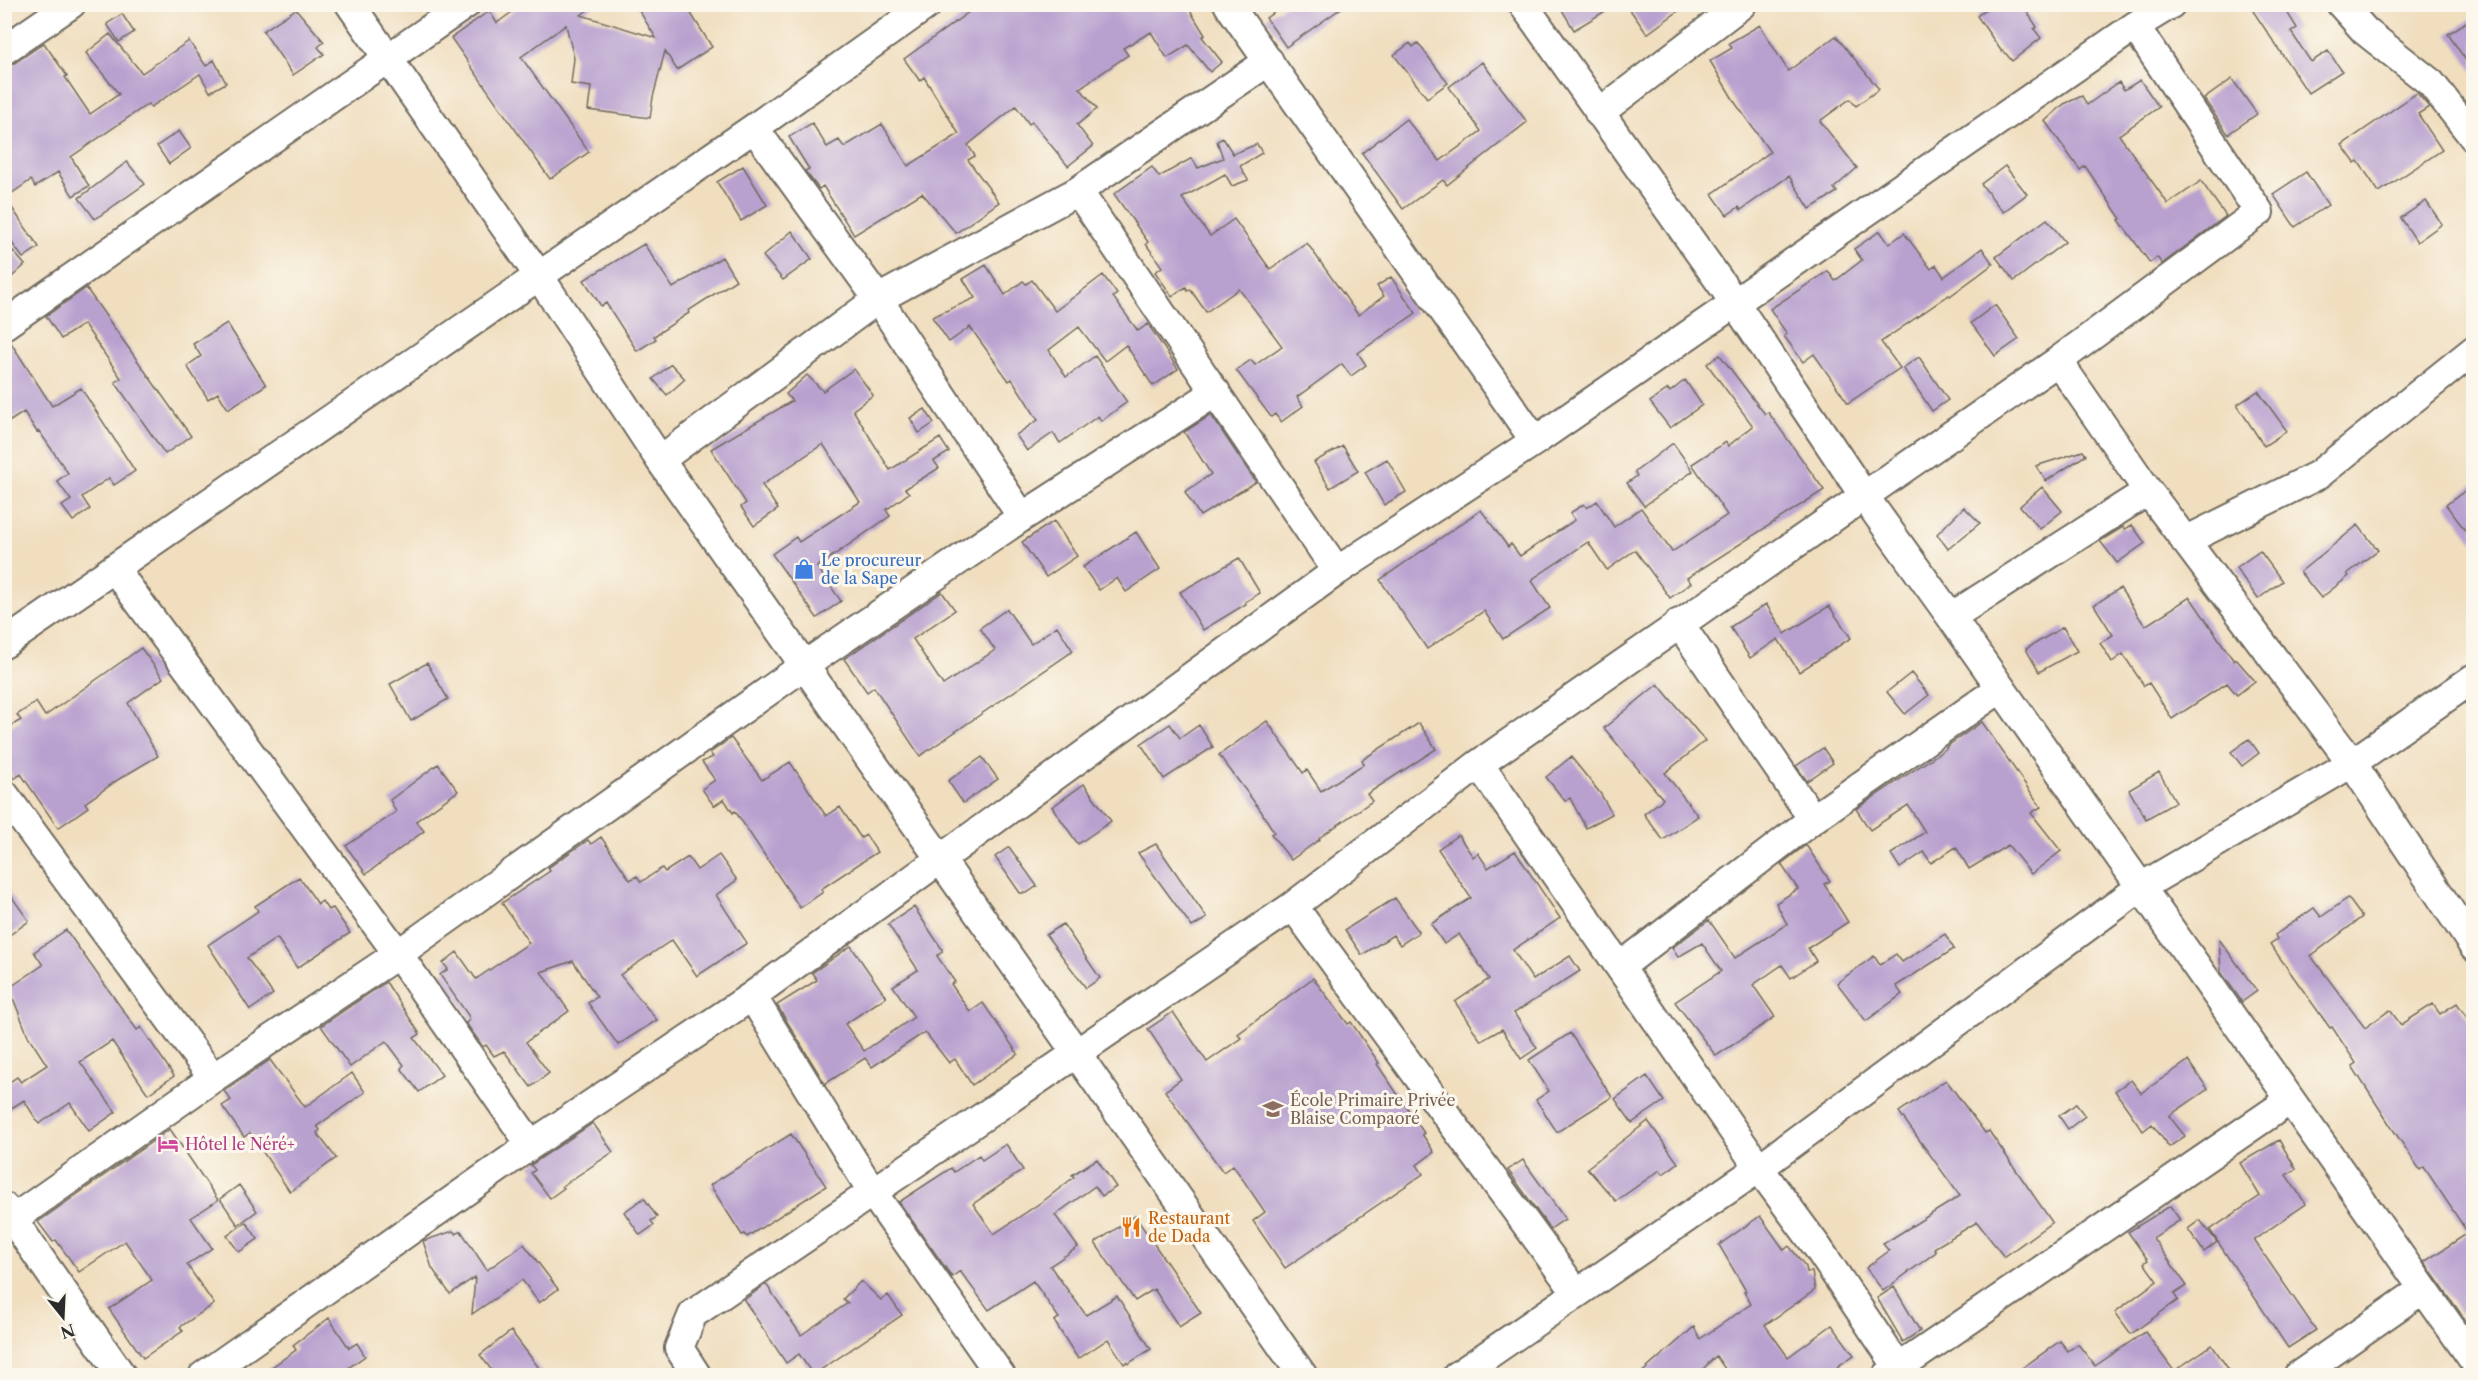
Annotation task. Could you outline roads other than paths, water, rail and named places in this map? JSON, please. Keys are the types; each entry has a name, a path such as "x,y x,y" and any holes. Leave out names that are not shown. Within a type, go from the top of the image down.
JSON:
{"street":[{"path":"4,50 71,4"},
{"path":"350,4 539,276 660,460 1303,1376"},
{"path":"4,325 466,4"},
{"path":"4,644 754,128 928,4"},
{"path":"1228,4 1535,441"},
{"path":"1523,4 1735,303 1864,496 1951,616 2474,1361"},
{"path":"1599,113 1742,4"},
{"path":"203,1376 531,1145 752,996 1337,571 1535,441 2135,26 2171,4"},
{"path":"2342,4 2365,31 2431,83 2474,138"},
{"path":"697,1376 679,1348 693,1314 1293,906 1479,764 2058,361 2259,212 2135,26"},
{"path":"660,460 878,299 1078,191 1269,61"},
{"path":"754,128 878,299 1022,517"},
{"path":"1078,191 1337,571"},
{"path":"2185,542 2318,475 2474,350"},
{"path":"2058,361 2185,542 2352,763 2474,947"},
{"path":"122,1376 9,1213 398,954 805,665 1022,517 1216,392"},
{"path":"1951,616 2148,491"},
{"path":"114,568 398,954 531,1145"},
{"path":"1679,623 1813,819"},
{"path":"1457,1376 1759,1168 2141,887 2352,763 2474,678"},
{"path":"1620,967 1813,819 2001,688"},
{"path":"1479,764 1759,1168 1818,1248 1896,1373 2290,1100"},
{"path":"4,794 213,1078"},
{"path":"1293,906 1576,1292"},
{"path":"752,996 873,1193 1001,1376"},
{"path":"2298,1376 2423,1289"}],"place":[{"name":"Le procureur de la Sape","path":"804,569"},
{"name":"École Primaire Privée Blaise Compaoré","path":"1273,1109"},
{"name":"Hôtel le Néré+","path":"168,1144"},
{"name":"Restaurant de Dada","path":"1131,1227"}]}
